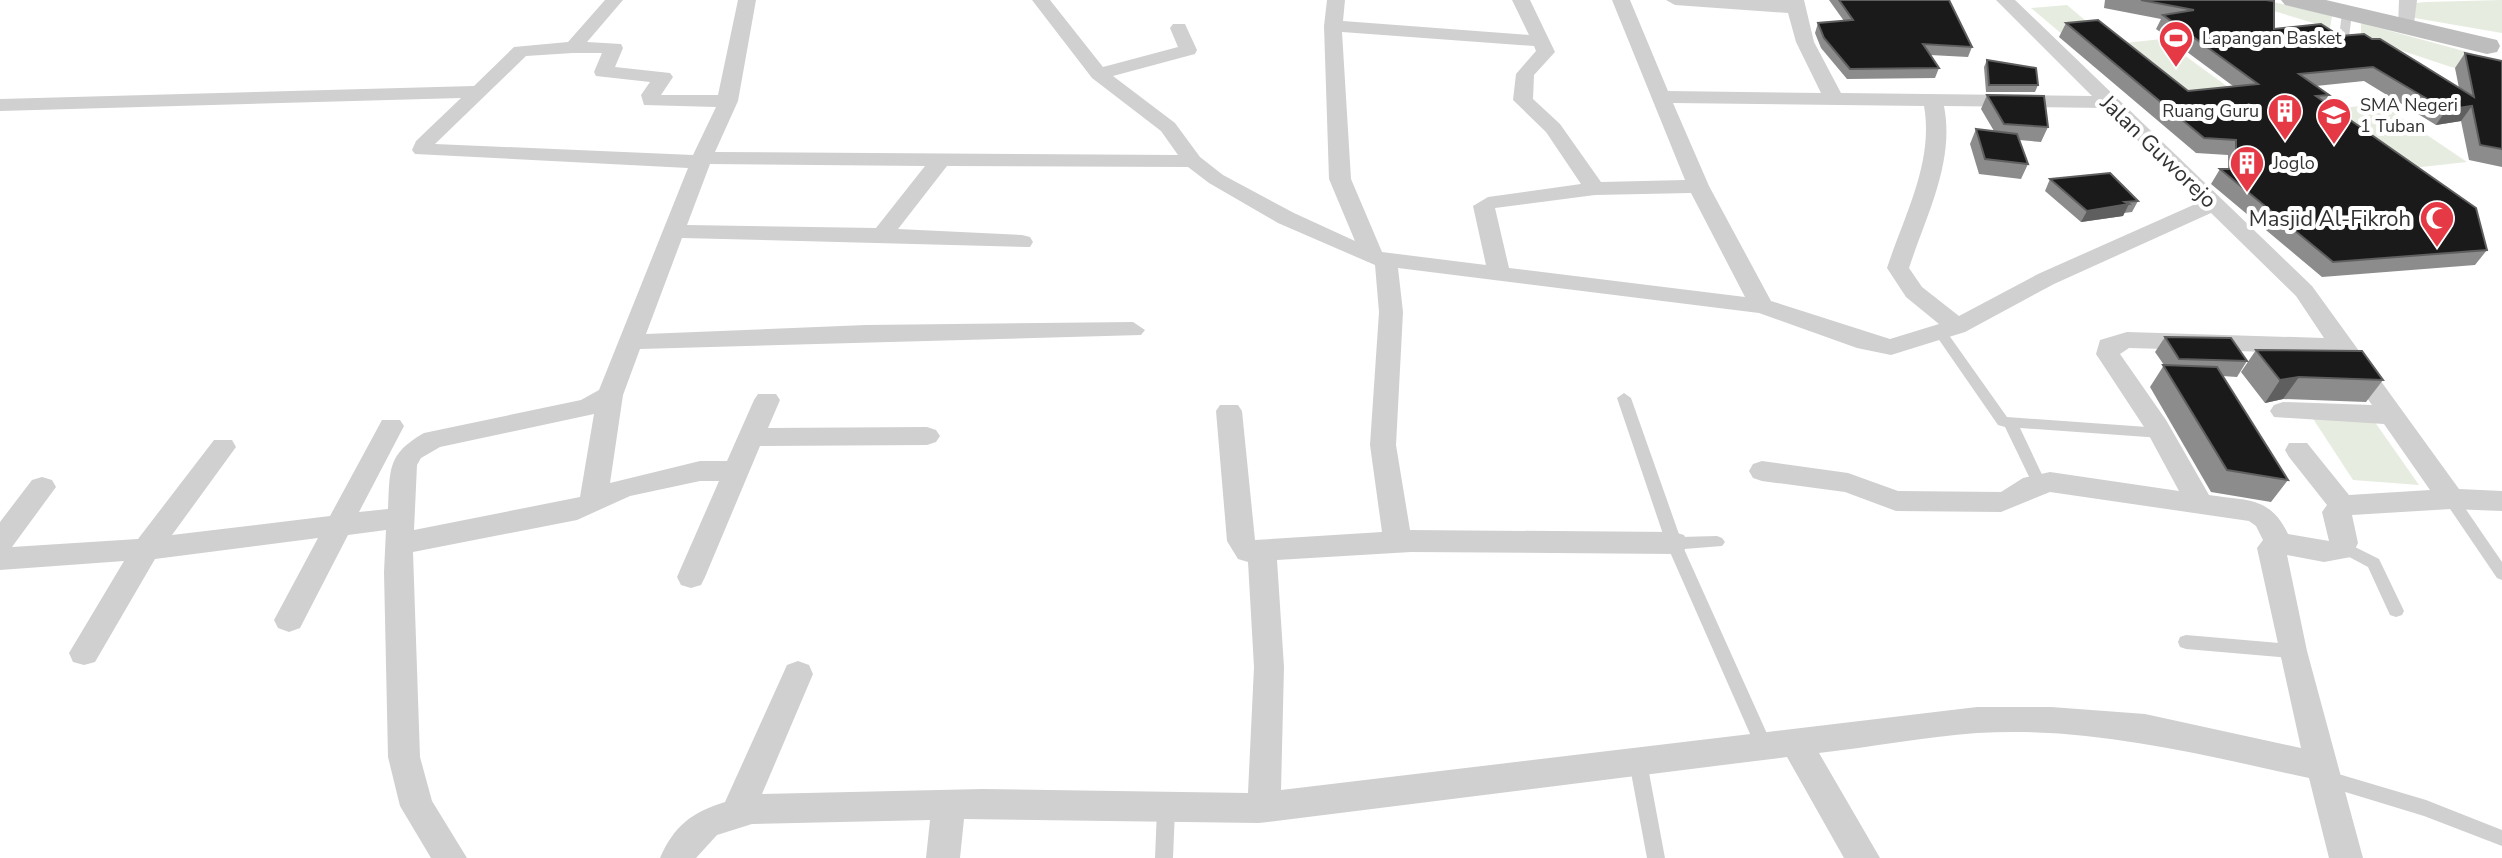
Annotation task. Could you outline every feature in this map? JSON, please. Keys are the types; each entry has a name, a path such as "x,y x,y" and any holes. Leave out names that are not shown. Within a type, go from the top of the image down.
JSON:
{"main road":[{"path":"2294,0 2346,25 2407,27 2497,49"}],"street":[{"path":"573,47 614,0"},
{"path":"593,502 610,395 673,231 728,101 747,0"},
{"path":"1041,0 1099,74 1168,127 1193,161 1250,199 1379,259 1762,306 1885,346 1949,330 2046,279 2214,204"},
{"path":"1336,0 1333,26 1340,122 1340,179 1379,259 1391,312 1383,445 1398,542"},
{"path":"1521,0 1546,52 1525,74 1523,100 1553,128 1595,189"},
{"path":"1621,0 1698,186 1762,306"},
{"path":"1675,0 1796,4 1805,42 1833,97"},
{"name":"Jalan Guworejo","path":"2005,0 2304,291 2451,499"},
{"path":"2407,27 2408,0"},
{"path":"1333,26 1541,41"},
{"path":"1099,74 1188,50 1179,28"},
{"path":"728,101 651,101 651,95 663,77 604,73 614,48 521,51 423,145 422,150 702,160 1193,161"},
{"path":"0,105 479,92"},
{"path":"1663,97 2110,102"},
{"path":"1933,100 1939,128 1898,268 1914,292 1949,330"},
{"path":"882,235 939,162"},
{"path":"1499,274 1485,204 1507,198 1595,189 1698,186"},
{"path":"673,231 882,235 1022,242"},
{"path":"630,342 866,333 1133,330"},
{"path":"2199,502 2108,348 2116,342 2127,340 2344,346"},
{"path":"450,858 417,806 404,757 399,531 404,465 417,447 454,433 588,407 610,395"},
{"path":"691,577 767,400"},
{"path":"1229,411 1241,541 1248,551 1398,542 1674,543"},
{"path":"2283,411 2392,415"},
{"path":"289,620 391,426"},
{"path":"752,437 927,436"},
{"path":"84,653 146,549 223,447"},
{"path":"2298,450 2343,506"},
{"path":"0,559 146,549 338,527 399,531 543,517 593,502 623,488 700,471 737,471"},
{"path":"1762,471 1848,483 1896,501 2007,501 2039,483 2199,502 2259,513 2269,522 2279,544"},
{"path":"0,543 42,487"},
{"path":"2346,858 2269,555 2272,546 2279,544 2328,552 2343,547 2336,512 2343,506 2451,499 2502,501"},
{"path":"1262,551 1269,667 1264,807"},
{"path":"737,812 798,674"},
{"path":"677,858 699,828 737,812 948,805 1166,810 1264,807 1945,723 2051,720 2173,733 2324,773"},
{"path":"1780,745 1863,858"},
{"path":"943,858 948,805"}],"lane":[{"path":"1949,330 1997,418 2011,424 2161,433"},
{"path":"1624,398 1674,543 1780,745"},
{"path":"2011,424 2039,483"},
{"path":"2451,499 2502,574"},
{"path":"1674,543 1717,542"},
{"path":"2343,547 2377,567 2396,611"},
{"path":"2186,642 2292,651"},
{"path":"1638,762 1656,858"},
{"path":"2324,773 2502,838"},
{"path":"1164,858 1166,810"}],"shaded area":[{"path":"2237,0 2265,0 2332,16 2330,28"},
{"path":"2502,0 2502,33 2409,17 2416,3"},
{"path":"2067,5 2099,32 2063,35 2031,8"},
{"path":"2361,23 2471,53 2482,59 2494,76 2451,67 2361,37"},
{"name":"Lapangan Basket","path":"2162,39 2239,95 2189,100 2116,44"},
{"path":"2381,104 2467,162 2403,169 2321,110"},
{"path":"2310,414 2372,418 2419,485 2353,480"}],"building":[{"path":"1839,0 1949,0 1972,47 1923,44 1939,68 1850,69 1824,38 1818,23 1853,20"},
{"path":"2141,0 2274,1 2274,29 2321,24 2340,36 2364,34 2380,39 2474,97 2465,53 2502,61 2502,149 2480,145 2472,106 2446,110 2373,67 2299,74 2329,95 2316,96 2476,208 2487,250 2333,262 2220,169 2244,169 2236,163 2236,140 2204,138 2066,23 2098,20 2188,91 2258,84 2163,15 2194,10"},
{"path":"1987,60 2036,68 2038,85 1989,85"},
{"path":"1987,95 2044,96 2048,127 2004,124"},
{"path":"1976,129 2017,134 2028,164 1985,159"},
{"path":"2110,173 2138,201 2087,211 2050,179"},
{"path":"2165,337 2231,338 2247,361 2179,359"},
{"path":"2256,350 2362,351 2383,380 2299,377 2280,380"},
{"path":"2163,365 2217,367 2288,480 2227,470"}],"place":[{"name":"Lapangan Basket","path":"2176,69"},
{"name":"Ruang Guru","path":"2285,142"},
{"name":"SMA Negeri 1 Tuban","path":"2334,146"},
{"name":"Joglo","path":"2247,194"},
{"name":"Masjid Al-Fikroh","path":"2437,249"}]}
